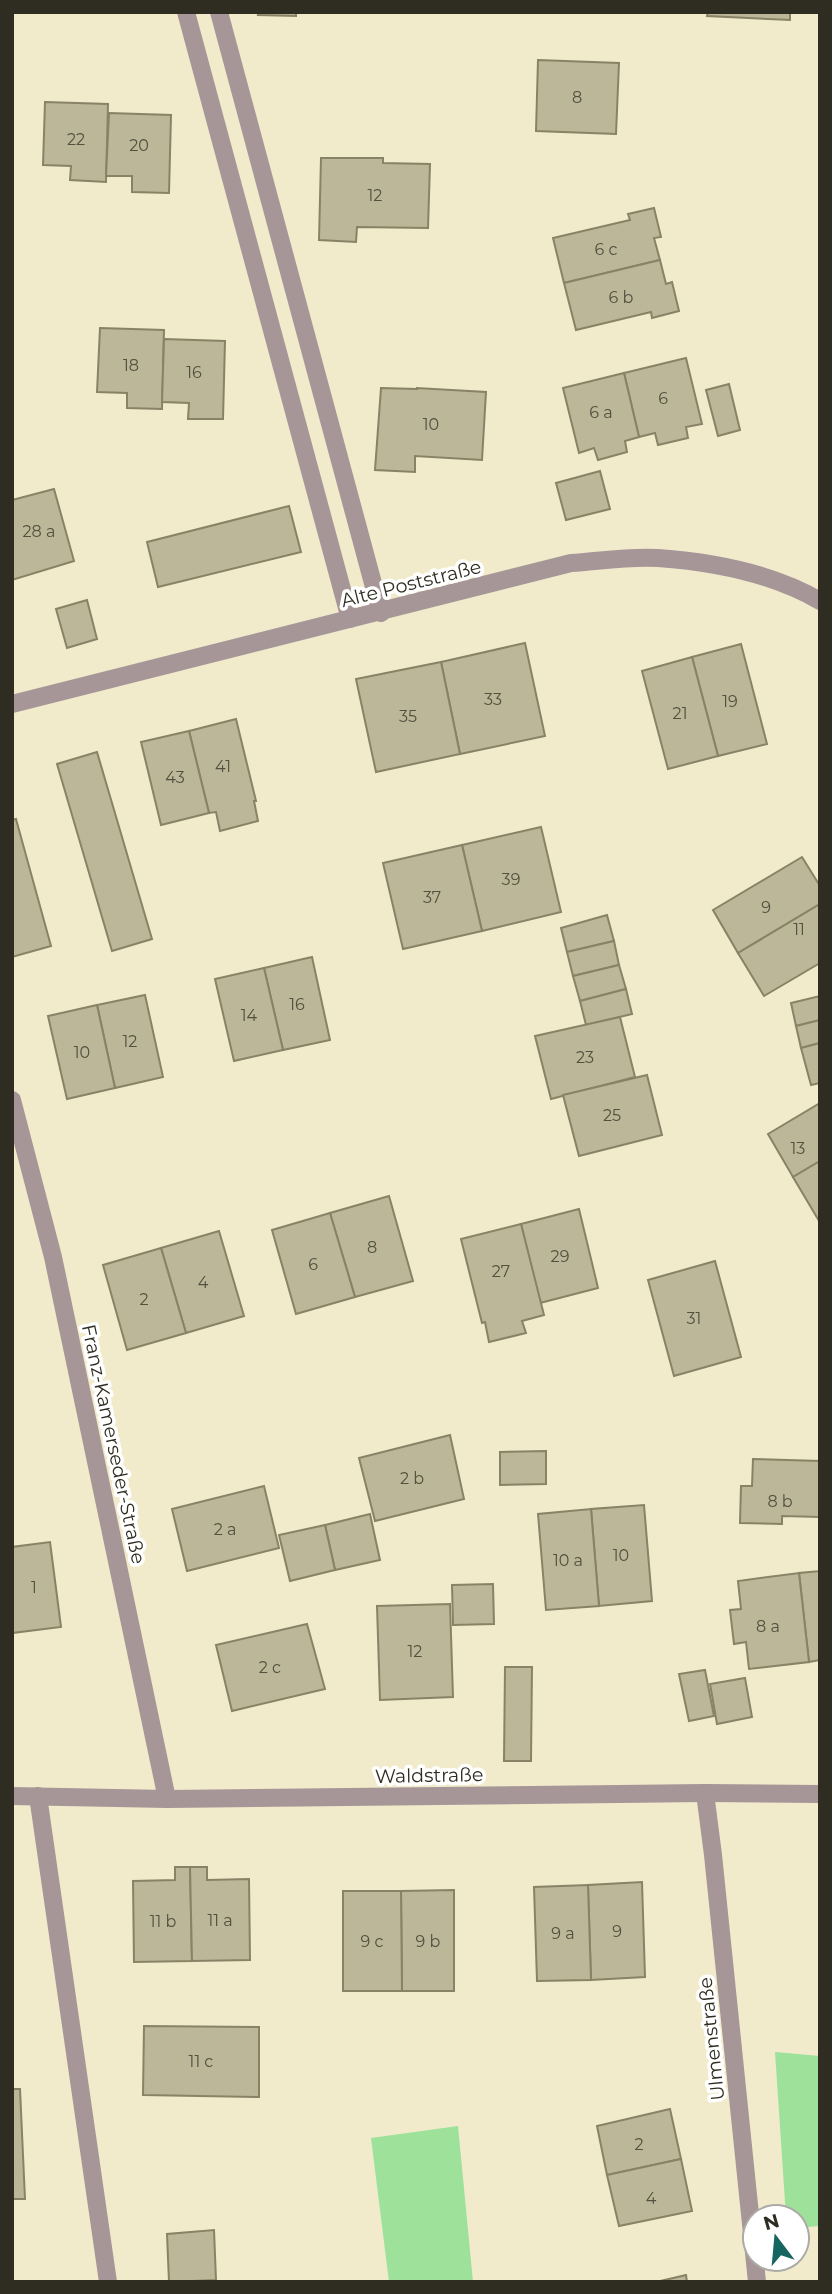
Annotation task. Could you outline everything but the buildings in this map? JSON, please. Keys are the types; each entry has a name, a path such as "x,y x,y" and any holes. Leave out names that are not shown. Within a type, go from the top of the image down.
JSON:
{"street":[{"path":"186,12 350,620"},
{"path":"219,12 381,612"},
{"name":"Alte Poststraße","path":"12,704 572,563 656,557 731,567 799,589 820,601"},
{"name":"Franz-Kamerseder-Straße","path":"12,1100 53,1257 167,1799"},
{"name":"Ulmenstraße","path":"705,1793 757,2282"},
{"name":"Waldstraße","path":"12,1796 167,1799 820,1794"},
{"path":"38,1796 108,2282"}],"green space":[{"path":"775,2052 820,2056 820,2226 811,2227 811,2203 785,2203"},
{"path":"458,2126 473,2282 389,2282 371,2138"}]}
